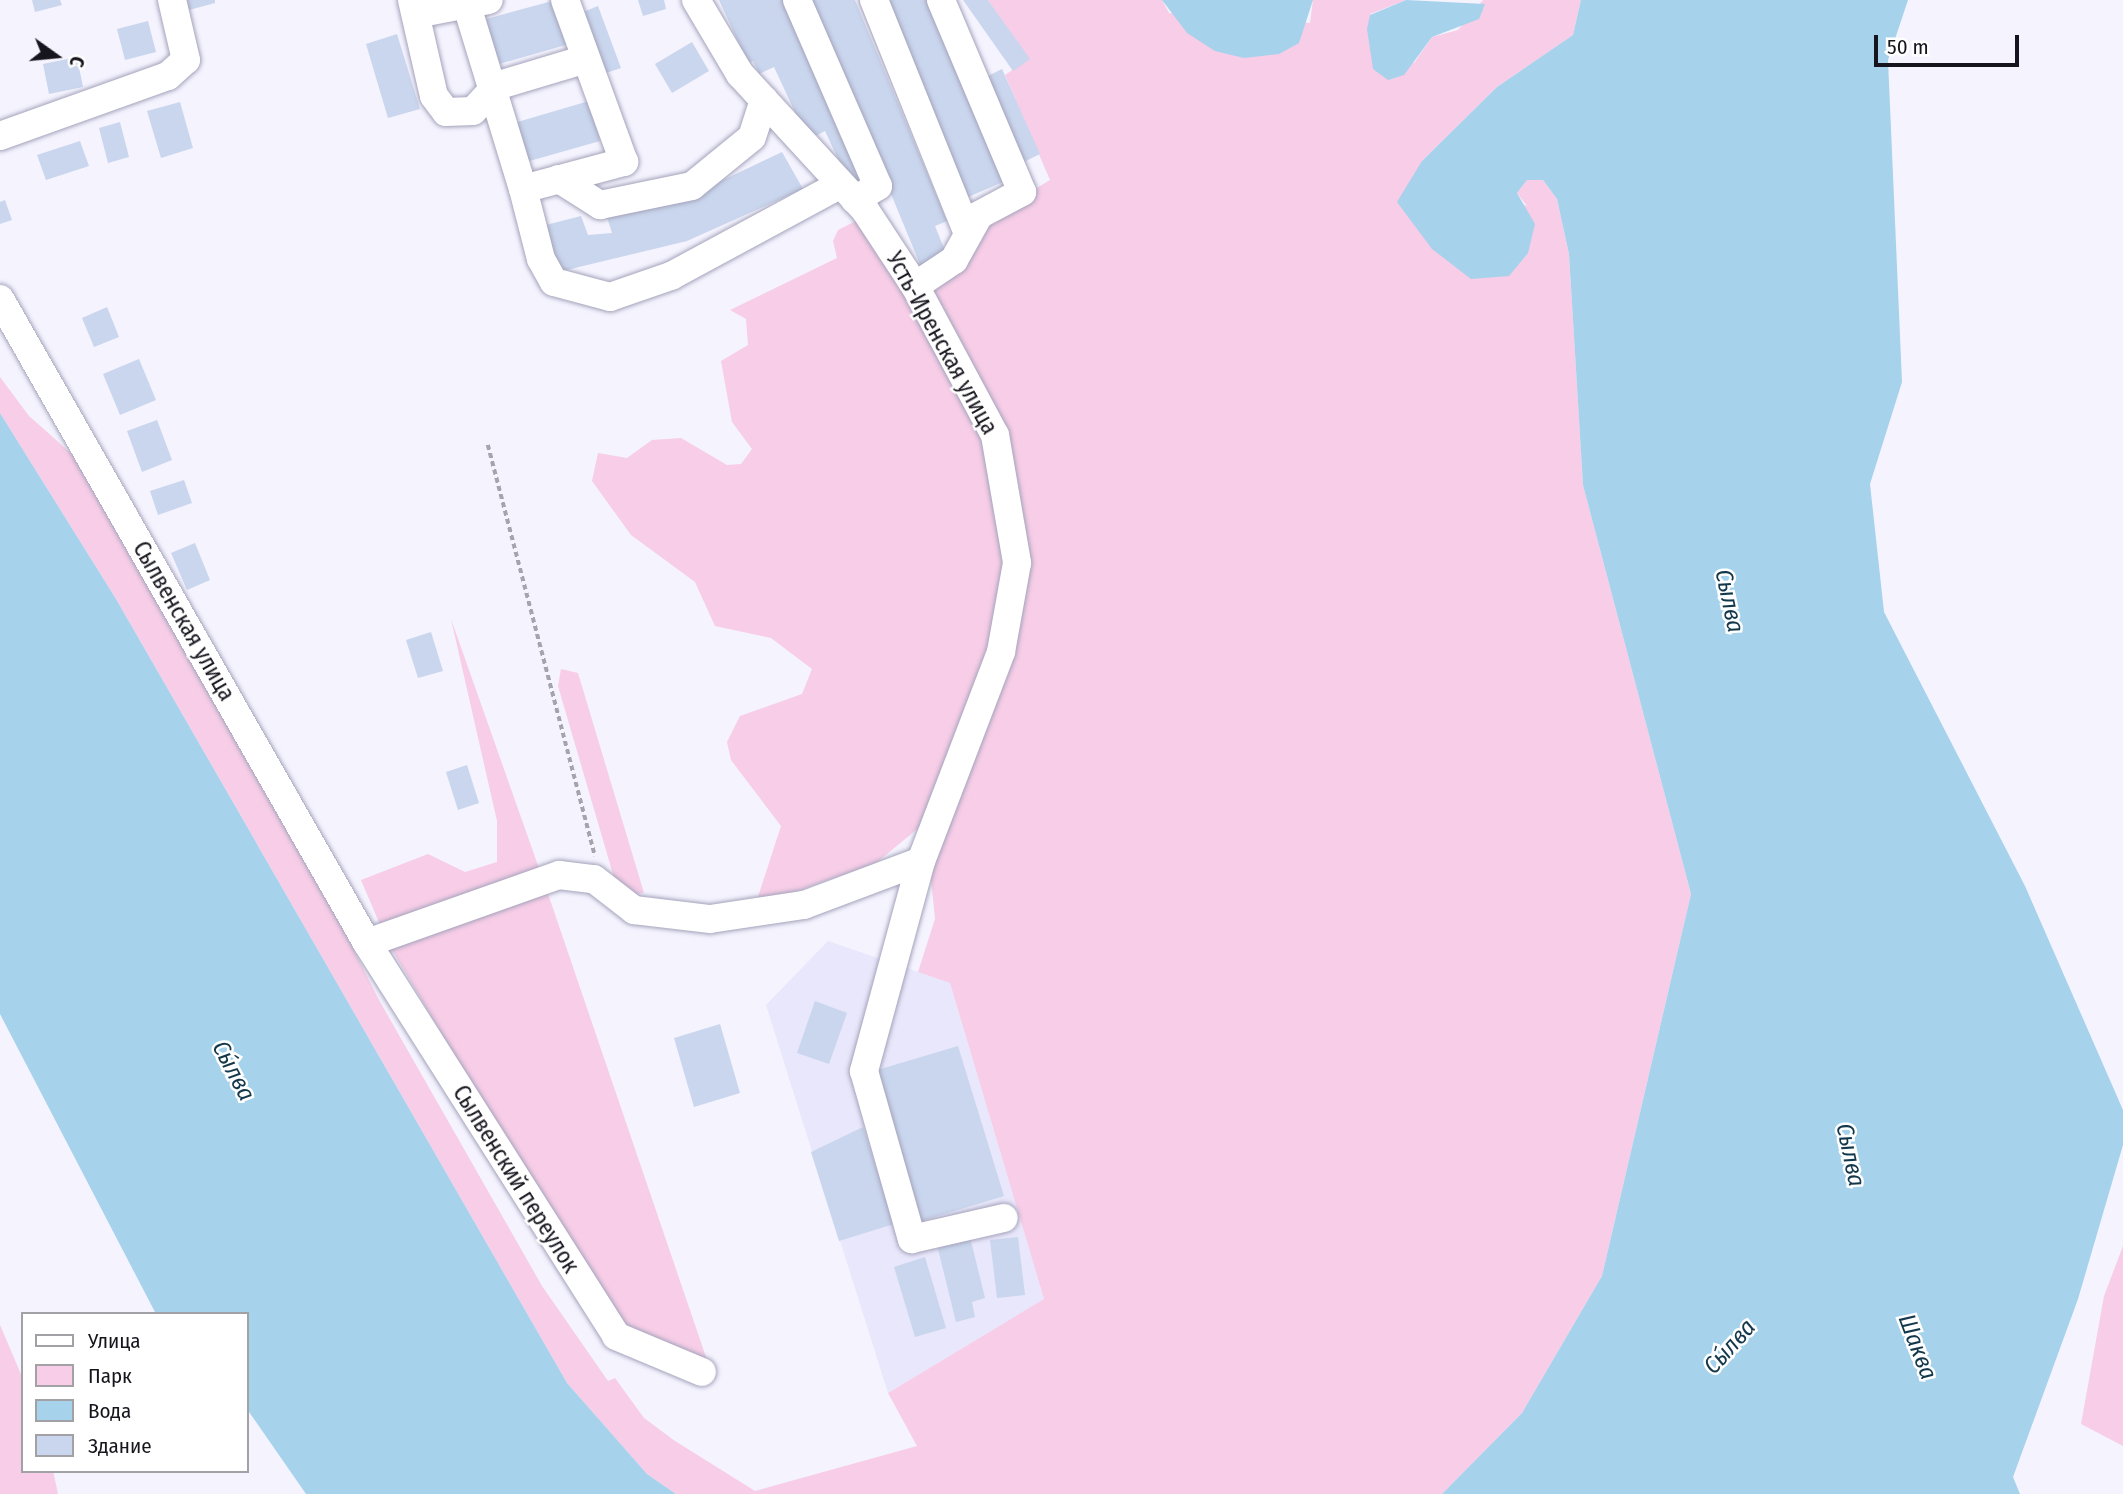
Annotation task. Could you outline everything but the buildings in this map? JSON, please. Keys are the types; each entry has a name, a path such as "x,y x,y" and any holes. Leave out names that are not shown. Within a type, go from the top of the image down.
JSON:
{"street":[{"path":"0,136 168,76 186,60 172,0"},
{"path":"523,189 624,162 565,0"},
{"name":"Усть-Иренская улица","path":"696,0 740,74 848,192 915,286 995,435 1017,563 1001,652 921,861 864,1071 912,1239 1004,1218"},
{"path":"586,59 496,86 473,111 439,108 414,7 478,3 496,86 541,259 554,282 610,297 671,276 848,192 878,186 797,0"},
{"path":"874,0 968,234"},
{"path":"915,286 954,260 979,215 1022,192 941,0"},
{"path":"559,179 600,205 692,186 752,137 764,100"},
{"name":"Сылвенская улица","path":"0,299 367,943"},
{"path":"367,943 559,875 594,879 634,911 710,919 804,905 921,861"},
{"name":"Сылвенский переулок","path":"367,943 616,1336 702,1373"}],"path":[{"path":"488,445 592,835 594,879"}],"shaded area":[{"path":"828,941 950,983 1044,1299 888,1393 766,1005"}],"green space":[{"path":"988,0 1162,0 1169,13 1310,23 1313,0 1406,0 1370,14 1414,63 1432,37 1458,30 1483,0 1581,0 1573,35 1497,87 1422,161 1527,206 1517,193 1527,180 1543,180 1557,199 1569,254 1583,485 1691,894 1602,1276 1522,1413 1442,1494 676,1494 647,1474 567,1383 116,599 0,413 0,377 29,416 73,455 288,819 379,1000 542,1286 608,1381 615,1378 644,1418 675,1441 755,1491 917,1446 888,1393 1044,1299 950,983 918,972 935,919 930,869 976,755 1019,502 927,285 982,221 1050,180 1005,75 1029,59"},
{"path":"858,220 876,241 878,257 914,290 985,434 1007,578 974,695 921,826 876,863 755,906 781,826 731,760 727,742 740,716 802,694 812,669 771,638 715,626 695,582 631,535 592,481 598,453 627,458 652,440 681,438 727,465 741,464 752,449 732,422 721,361 748,345 746,319 730,310 837,258 833,241 838,230"},
{"path":"451,619 541,874 381,927 361,880 428,854 465,872 497,862 497,821"},
{"path":"561,669 578,673 644,893 628,895 615,881 558,686"},
{"path":"545,885 709,1366 618,1332 388,943"},
{"path":"2123,1246 2123,1446 2081,1424 2104,1296"},
{"path":"0,1325 21,1374 21,1473 53,1473 58,1494 0,1494"}],"water":[{"path":"1162,0 1313,0 1299,43 1279,54 1244,58 1215,51 1187,33"},
{"path":"1406,0 1485,4 1479,19 1432,37 1404,75 1388,80 1373,69 1367,29 1370,15"},
{"path":"1581,0 1908,0 1888,60 1902,382 1870,484 1884,612 2025,886 2123,1110 2123,1145 2078,1299 2013,1477 2020,1494 1442,1494 1522,1413 1602,1276 1691,894 1583,485 1569,254 1557,199 1543,180 1527,180 1517,193 1535,224 1528,253 1509,276 1471,279 1432,249 1397,202 1422,161 1497,87 1573,35"},
{"name":"Сы́лва","path":"0,413 116,599 567,1383 647,1474 676,1494 306,1494 248,1410 248,1312 155,1312 0,1014"}],"water label":[{"name":"Сылва","path":"1729,601"},
{"name":"Сылва","path":"1850,1155"},
{"name":"Шаква","path":"1917,1347"}]}
